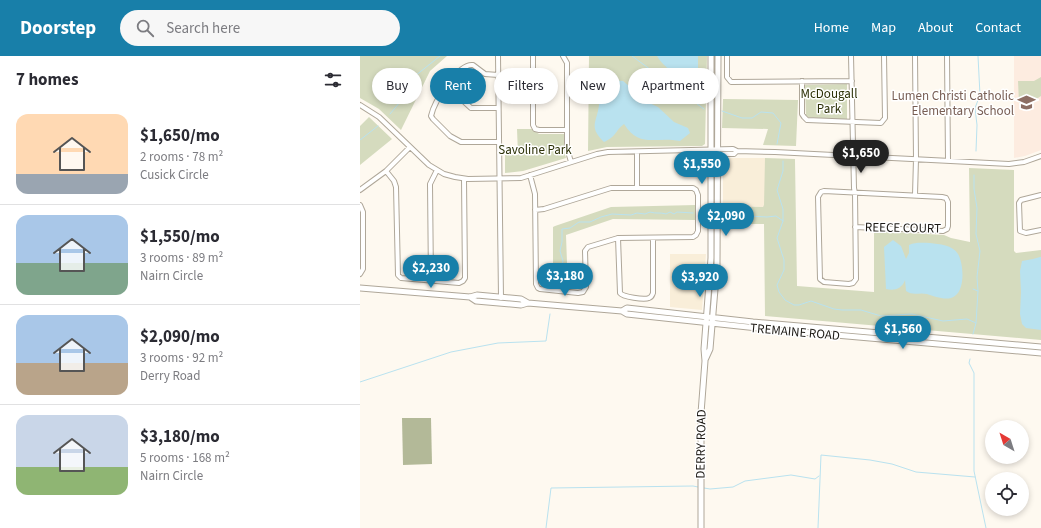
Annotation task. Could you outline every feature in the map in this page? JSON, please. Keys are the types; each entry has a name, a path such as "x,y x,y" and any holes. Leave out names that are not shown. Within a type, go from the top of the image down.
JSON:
{"main road":[{"name":"DERRY ROAD","path":"701,528 701,413 711,258 711,56"},
{"name":"DERRY ROAD","path":"705,361 710,349 717,265 718,56"},
{"name":"TREMAINE ROAD","path":"360,288 470,297 476,301 501,300 521,305 528,303 622,310 627,308 713,321 1041,353"},
{"name":"TREMAINE ROAD","path":"713,321 1041,346"}],"street":[{"path":"498,56 498,68"},
{"path":"533,56 533,125 535,129 539,130 567,130"},
{"path":"562,56 567,63 567,148 571,162"},
{"path":"727,56 727,77 731,82 852,81"},
{"path":"851,56 855,227"},
{"path":"802,81 802,114 807,120 879,123 884,120 884,56"},
{"path":"915,56 915,195"},
{"path":"947,56 948,160"},
{"path":"466,68 469,65 474,65 478,68"},
{"path":"437,104 432,114 433,119 450,136 461,142 499,142"},
{"path":"467,104 471,108 498,108"},
{"path":"498,104 501,300"},
{"path":"360,105 376,115 425,162 437,170 464,179 500,179 530,176 603,153 685,151 698,149 734,154 737,151 780,152 1009,164 1027,162 1041,156"},
{"path":"360,190 386,171 410,147"},
{"path":"637,152 637,188"},
{"path":"431,281 430,184 437,170"},
{"path":"386,171 396,185 398,275 401,278 459,284 465,278 464,179"},
{"path":"530,176 535,191 535,210 536,284 540,289 578,293 583,292 586,286 586,249 588,247 618,238 693,237 698,231 698,192 693,188 607,189 544,209 535,210"},
{"name":"REECE COURT","path":"821,192 915,195 942,197 947,199 947,229 943,231 855,227 855,281 849,284 822,281 819,276 818,195 821,192"},
{"path":"1041,195 1021,200 1019,204 1020,231 1026,233 1041,230"},
{"path":"360,205 363,212 363,269 360,274"},
{"path":"618,238 620,293 624,296 646,298 650,297 653,293 653,238"}],"shaded area":[{"name":"Lumen Christi Catholic Elementary School","path":"1014,56 1041,56 1041,150 1025,156 1014,158"},
{"path":"725,158 765,158 765,205 763,207 723,206 723,161"},
{"path":"670,254 706,254 702,310 670,307"}],"green space":[{"path":"360,56 447,56 433,68 430,68 422,87 422,68 372,68 372,104 414,104 401,130 379,109 360,98"},
{"path":"589,56 707,56 707,68 628,68 628,104 706,104 705,144 702,146 607,147 588,151 588,104 620,104 620,68 589,68"},
{"path":"1041,77 1041,96 1029,104 1019,103 1018,81 1034,81"},
{"name":"McDougall Park","path":"847,84 847,120 806,116 805,85"},
{"path":"723,99 798,100 796,146 763,145 768,129 722,128"},
{"path":"369,117 392,139 360,165 360,126"},
{"name":"Savoline Park","path":"517,129 532,129 539,134 564,134 564,149 566,158 523,171 505,173 505,155 518,155"},
{"path":"765,158 795,159 797,286 874,292 874,231 944,235 970,242 969,168 1014,170 1014,251 1016,253 1041,250 1041,340 765,316 764,224 723,224 723,206 763,207"},
{"path":"696,205 696,220 613,219 566,235 568,290 553,288 553,227 611,207"},
{"path":"402,418 431,418 432,464 403,465"}],"water":[{"path":"657,56 698,56 698,68 668,68"},
{"path":"620,81 623,81 628,85 628,104 652,104 658,107 674,122 688,128 690,133 680,141 649,140 636,136 630,132 624,124 611,138 604,142 599,137 595,128 599,104 620,104"},
{"path":"893,240 901,246 906,259 909,253 909,245 914,243 941,245 956,251 962,265 962,278 959,291 956,295 951,298 939,298 924,294 911,293 906,291 905,280 904,283 897,289 886,289 884,247"},
{"path":"1041,257 1041,330 1026,328 1022,324 1020,314 1020,271 1022,261"}],"waterway":[{"path":"390,114 405,96 415,76 440,56"},
{"path":"632,56 704,109"},
{"path":"976,151 977,125 975,108 980,95 978,56"},
{"path":"722,111 742,118 752,118 761,112 773,113 781,123 777,144"},
{"path":"360,140 378,126"},
{"path":"783,161 783,171 777,190 783,209 783,221 777,238 784,260 784,270 777,285 779,292 785,300 794,305 811,301 834,309 861,310 881,316 912,314 943,321 967,319 976,323 973,334"},
{"path":"974,175 974,189 977,208 976,234 980,251 977,277 978,291 976,323"},
{"path":"561,284 560,272 563,261 560,251 562,229 570,228 579,222 590,222 612,214 631,215 650,212 666,214 670,212 674,214 677,212 693,213"},
{"path":"728,215 776,216 783,221"},
{"path":"973,289 978,291"},
{"path":"360,382 451,352 498,343 546,341 550,314"},
{"path":"970,359 969,363 974,373 974,471 986,528"},
{"path":"818,528 821,455 870,460 892,464 916,472 975,477"},
{"path":"704,488 710,489 733,487 745,481 791,475 815,479 819,476"},
{"path":"546,528 551,488 698,487"}],"place":[{"name":"Lumen Christi Catholic Elementary School","path":"1027,103"}]}
